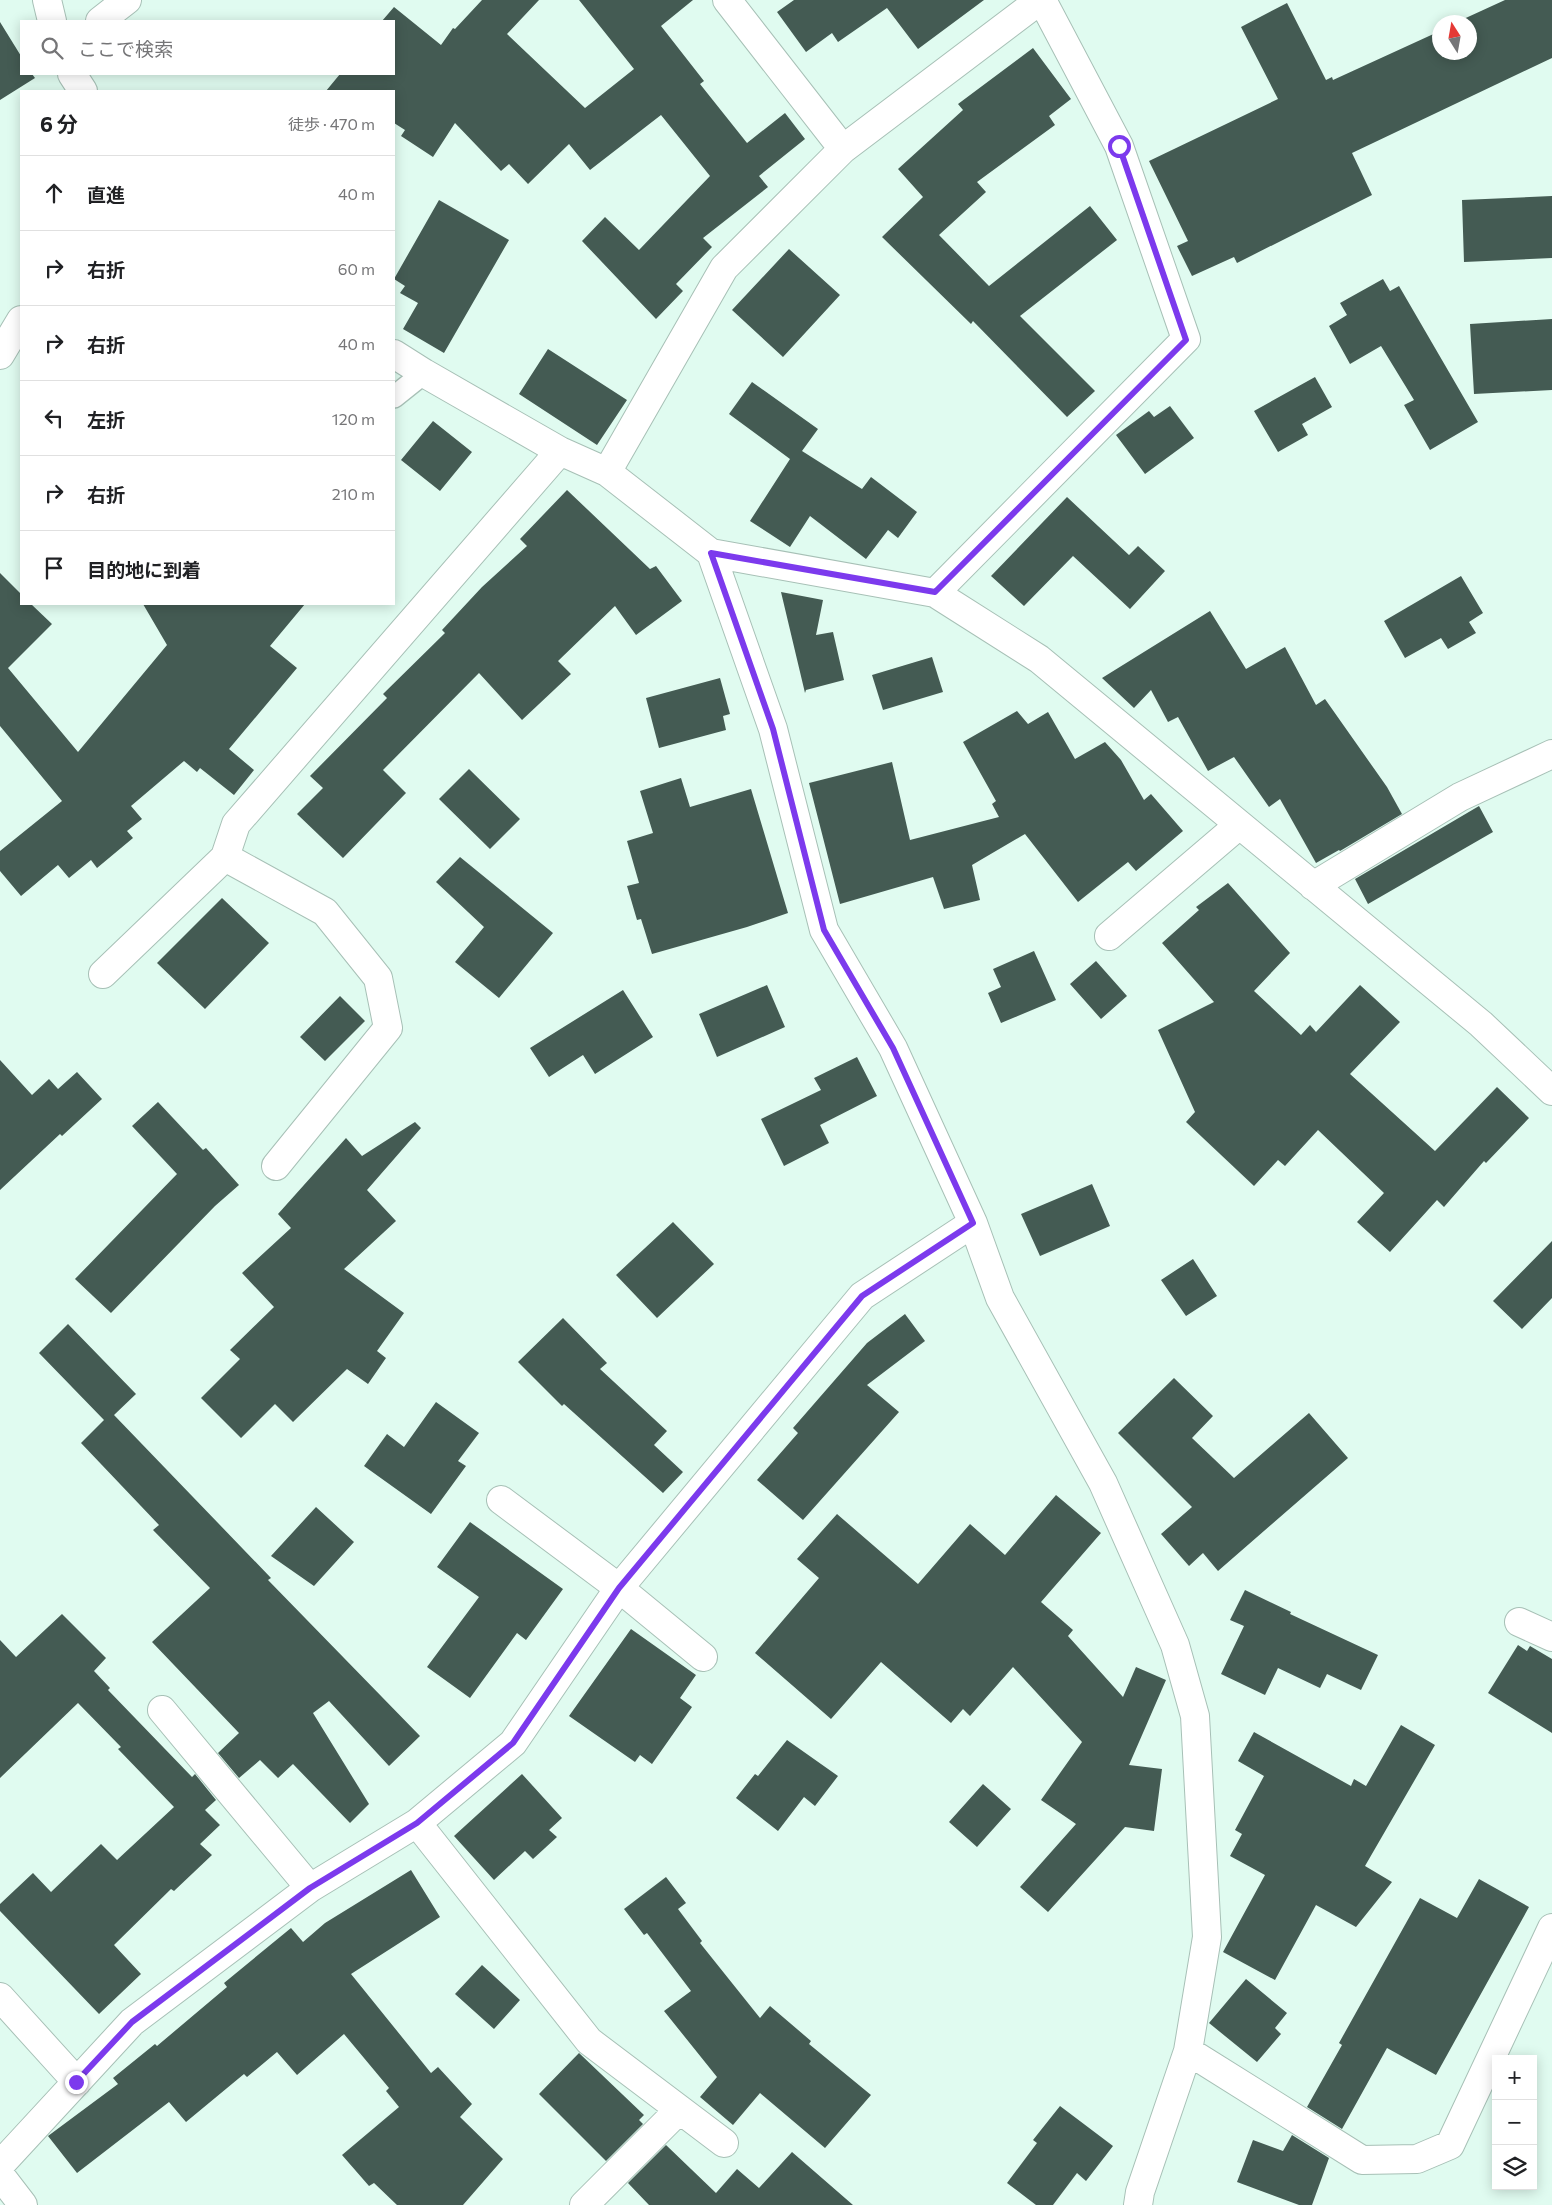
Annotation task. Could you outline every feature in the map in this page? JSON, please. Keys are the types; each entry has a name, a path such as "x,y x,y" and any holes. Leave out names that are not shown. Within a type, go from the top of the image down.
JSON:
{"street":[{"path":"47,0 52,20"},
{"path":"101,20 126,0"},
{"path":"727,0 843,149"},
{"path":"607,472 724,268 843,149 1041,0 1119,146 1186,340 935,592"},
{"path":"73,75 82,90"},
{"path":"0,355 20,322"},
{"path":"395,355 560,451 607,472 711,553 935,592 1039,659 1482,1024 1552,1091"},
{"path":"103,974 226,857 236,824 560,451"},
{"path":"711,553 773,729 824,930 893,1048 973,1223 1000,1298 1103,1483 1175,1645 1195,1716 1207,1937 1188,2051 1140,2192 1138,2205"},
{"path":"1313,886 1460,797 1552,754"},
{"path":"1109,936 1239,825"},
{"path":"226,857 325,912 378,978 388,1028 276,1166"},
{"path":"0,2165 132,2022 310,1888 417,1823 513,1743 619,1588 862,1296 973,1223"},
{"path":"501,1500 619,1588 704,1658"},
{"path":"1519,1622 1552,1637"},
{"path":"162,1710 310,1888"},
{"path":"417,1823 589,2041 724,2143"},
{"path":"1188,2051 1362,2160 1417,2159 1450,2145 1552,1928"},
{"path":"0,1997 76,2082"},
{"path":"584,2205 679,2110"},
{"path":"0,2175 23,2205"}],"lane":[{"path":"395,396 424,373"}],"building":[{"path":"482,0 539,0 507,34 585,108 634,69 579,0 693,0 661,26 704,81 700,84 747,143 785,113 805,139 759,176 768,187 703,238 712,247 676,284 683,291 656,319 582,241 605,217 639,250 710,176 661,115 590,170 569,144 528,184 509,164 501,171 455,123 433,157 401,136 405,130 395,124 395,90 327,90 339,75 395,75 395,20 383,20 394,7 441,45 453,28 455,29"},
{"path":"794,0 984,0 918,49 887,8 838,42 832,33 806,52 777,12"},
{"path":"1505,0 1552,0 1552,58 1352,153 1372,195 1237,263 1234,257 1192,276 1177,246 1188,241 1149,161 1278,99 1241,27 1287,3 1326,80 1332,77 1333,80 1432,35 1432,60 1477,60 1477,15 1472,15"},
{"path":"0,22 20,54 20,75 33,75 35,78 0,100"},
{"path":"1033,48 1071,99 1049,116 1055,125 977,182 986,192 939,235 989,286 1090,206 1117,240 1020,316 1095,391 1067,417 973,321 971,324 882,237 923,197 898,169 963,110 958,104"},
{"path":"1552,196 1552,258 1464,262 1462,200"},
{"path":"439,200 509,240 444,353 403,329 418,303 400,293 405,286 395,280"},
{"path":"789,249 840,295 783,357 732,310"},
{"path":"1383,279 1390,291 1399,286 1478,422 1430,450 1404,405 1414,400 1381,346 1350,364 1329,326 1347,315 1340,303"},
{"path":"1552,319 1552,390 1474,394 1470,324"},
{"path":"548,349 627,400 597,445 519,394"},
{"path":"1315,377 1332,407 1302,424 1308,435 1278,452 1254,411"},
{"path":"752,382 818,429 802,451 862,489 871,477 917,512 898,538 888,530 866,559 810,516 790,547 750,521 790,459 729,414"},
{"path":"1170,406 1194,438 1145,474 1116,435 1149,411 1154,417"},
{"path":"433,421 472,452 440,491 401,460"},
{"path":"567,490 650,569 656,566 682,601 636,635 615,606 558,661 571,674 522,720 479,673 383,770 406,793 343,858 297,814 323,788 310,776 387,698 383,694 445,633 442,630 482,587 527,546 520,539"},
{"path":"1067,497 1129,555 1138,546 1165,571 1130,609 1073,556 1024,606 991,576"},
{"path":"0,573 20,593 20,605 32,605 52,624 8,668 78,752 167,645 144,605 304,605 270,646 297,668 229,749 254,770 234,795 200,768 197,772 184,761 131,806 142,819 127,831 133,838 97,868 91,860 69,878 58,865 21,896 0,871 0,851 62,801 0,726"},
{"path":"1461,576 1483,613 1469,622 1476,633 1448,649 1441,638 1405,658 1384,621"},
{"path":"781,592 823,600 816,635 833,632 844,680 806,690 805,693"},
{"path":"1210,611 1246,669 1285,647 1316,705 1325,699 1387,787 1402,814 1316,863 1280,799 1269,807 1234,757 1208,771 1178,717 1168,722 1151,690 1134,708 1102,678"},
{"path":"932,657 943,692 883,710 872,675"},
{"path":"720,678 730,714 723,716 726,730 659,748 646,698"},
{"path":"1017,711 1028,724 1048,712 1075,759 1105,742 1121,760 1144,800 1151,794 1183,831 1136,871 1128,862 1078,902 1025,834 972,865 980,900 944,909 933,877 840,904 809,783 892,762 910,840 999,817 992,804 996,801 963,742"},
{"path":"469,769 520,819 490,849 439,799"},
{"path":"681,778 690,807 751,789 788,913 747,927 652,954 641,919 637,920 627,886 639,883 627,841 653,833 640,791"},
{"path":"1479,806 1493,832 1368,904 1355,879"},
{"path":"460,857 553,933 499,998 455,962 484,927 436,882"},
{"path":"1228,883 1290,953 1254,991 1301,1035 1310,1025 1316,1032 1360,985 1400,1022 1350,1074 1435,1151 1497,1087 1529,1118 1486,1163 1484,1161 1444,1207 1437,1200 1390,1252 1357,1222 1384,1193 1318,1130 1285,1166 1278,1160 1254,1186 1186,1122 1195,1112 1158,1030 1214,1002 1162,943 1199,910 1196,907"},
{"path":"222,898 269,943 205,1009 157,963"},
{"path":"1034,951 1056,1000 1001,1023 988,993 1001,987 993,969"},
{"path":"1096,961 1127,996 1101,1019 1070,984"},
{"path":"767,985 785,1027 717,1057 699,1014"},
{"path":"623,990 653,1037 595,1074 583,1055 549,1077 530,1048"},
{"path":"340,996 365,1021 325,1061 300,1037"},
{"path":"857,1057 877,1096 820,1125 829,1143 784,1166 761,1119 821,1090 814,1078"},
{"path":"0,1060 32,1095 49,1079 58,1089 77,1072 102,1099 62,1136 60,1134 0,1190"},
{"path":"158,1102 203,1150 206,1148 239,1185 215,1206 111,1313 75,1279 177,1174 132,1126"},
{"path":"415,1122 421,1128 367,1190 396,1221 344,1269 404,1313 377,1351 386,1358 368,1384 347,1369 293,1422 275,1404 241,1438 201,1398 240,1359 230,1350 274,1307 242,1273 291,1228 278,1214 346,1138 362,1156"},
{"path":"1092,1184 1110,1226 1040,1256 1021,1214"},
{"path":"673,1222 714,1264 657,1318 616,1275"},
{"path":"1552,1241 1552,1298 1522,1329 1493,1301"},
{"path":"1193,1259 1217,1296 1186,1316 1161,1280"},
{"path":"905,1314 925,1341 867,1385 899,1412 803,1520 757,1480 798,1433 793,1428 867,1343"},
{"path":"563,1318 607,1363 600,1369 667,1431 654,1445 683,1472 663,1493 564,1404 562,1406 518,1362"},
{"path":"68,1324 136,1394 114,1415 271,1578 268,1580 420,1736 389,1766 329,1701 313,1713 369,1804 350,1823 293,1764 278,1778 260,1760 239,1778 218,1753 239,1733 152,1642 210,1588 153,1530 159,1525 81,1443 104,1420 39,1353"},
{"path":"1174,1378 1213,1416 1192,1438 1234,1478 1309,1413 1348,1458 1218,1571 1203,1553 1189,1566 1161,1534 1192,1507 1118,1433"},
{"path":"436,1402 479,1433 458,1461 466,1466 431,1514 364,1466 387,1434 404,1447"},
{"path":"1056,1495 1101,1533 1041,1602 1073,1630 1068,1636 1123,1697 1136,1667 1166,1680 1129,1765 1162,1769 1154,1831 1125,1827 1048,1912 1020,1887 1076,1824 1041,1800 1082,1742 1013,1667 970,1716 963,1709 951,1723 881,1662 831,1719 755,1653 819,1578 797,1559 837,1514 918,1584 970,1524 1005,1555"},
{"path":"316,1507 354,1542 314,1586 271,1556"},
{"path":"470,1522 563,1589 526,1640 517,1633 470,1698 427,1667 479,1597 437,1567"},
{"path":"1245,1590 1291,1612 1290,1614 1378,1655 1361,1690 1327,1674 1320,1688 1278,1668 1265,1695 1221,1674 1244,1626 1230,1620"},
{"path":"62,1614 106,1658 94,1671 110,1688 108,1690 192,1777 195,1774 216,1800 205,1810 220,1825 200,1844 212,1855 174,1891 171,1889 114,1945 141,1974 99,2014 0,1911 0,1904 33,1873 51,1892 101,1844 117,1860 174,1807 118,1749 121,1747 78,1703 0,1778 0,1640 16,1657"},
{"path":"631,1629 696,1675 680,1698 692,1707 652,1764 640,1755 635,1762 569,1716"},
{"path":"1518,1645 1527,1651 1530,1646 1552,1659 1552,1733 1488,1693"},
{"path":"1401,1725 1435,1745 1365,1866 1392,1882 1356,1927 1316,1905 1275,1980 1223,1952 1265,1875 1230,1856 1242,1834 1235,1830 1264,1776 1238,1761 1254,1732 1351,1786 1354,1779 1366,1786"},
{"path":"787,1740 838,1776 815,1806 804,1797 778,1831 736,1798 755,1774 758,1776"},
{"path":"522,1774 562,1818 549,1830 557,1837 533,1859 525,1851 494,1880 454,1836"},
{"path":"983,1784 1011,1809 977,1847 949,1822"},
{"path":"411,1870 440,1917 351,1974 431,2073 438,2067 472,2104 460,2117 503,2159 463,2205 397,2205 374,2183 369,2186 342,2155 399,2107 386,2091 389,2088 344,2034 297,2075 277,2052 247,2077 244,2074 186,2122 169,2102 77,2173 48,2136 118,2084 113,2078 155,2044 157,2046 227,1987 224,1983 291,1928 303,1942 325,1923"},
{"path":"666,1877 686,1903 678,1909 702,1941 700,1943 760,2018 770,2006 811,2041 809,2044 871,2095 825,2148 760,2093 733,2125 700,2097 717,2077 664,2011 691,1991 647,1933 644,1935 624,1909"},
{"path":"1479,1879 1529,1907 1436,2075 1387,2048 1342,2129 1307,2107 1342,2045 1339,2043 1420,1898 1457,1918"},
{"path":"482,1965 520,2000 494,2029 455,1994"},
{"path":"1246,1979 1287,2013 1275,2028 1281,2034 1257,2062 1209,2023"},
{"path":"579,2053 644,2115 639,2120 643,2124 606,2161 539,2094"},
{"path":"1060,2106 1113,2146 1086,2181 1077,2173 1053,2205 1036,2205 1007,2183 1037,2143 1033,2140"},
{"path":"1292,2135 1329,2158 1312,2205 1299,2205 1237,2182 1253,2140 1283,2151"},
{"path":"666,2145 716,2193 737,2169 759,2188 792,2152 853,2205 649,2205 628,2183"}],"route":[{"path":"76,2082 132,2022 310,1888 417,1823 513,1743 619,1588 862,1296 973,1223 893,1048 824,930 773,729 711,553 935,592 1186,340 1119,146"}]}
